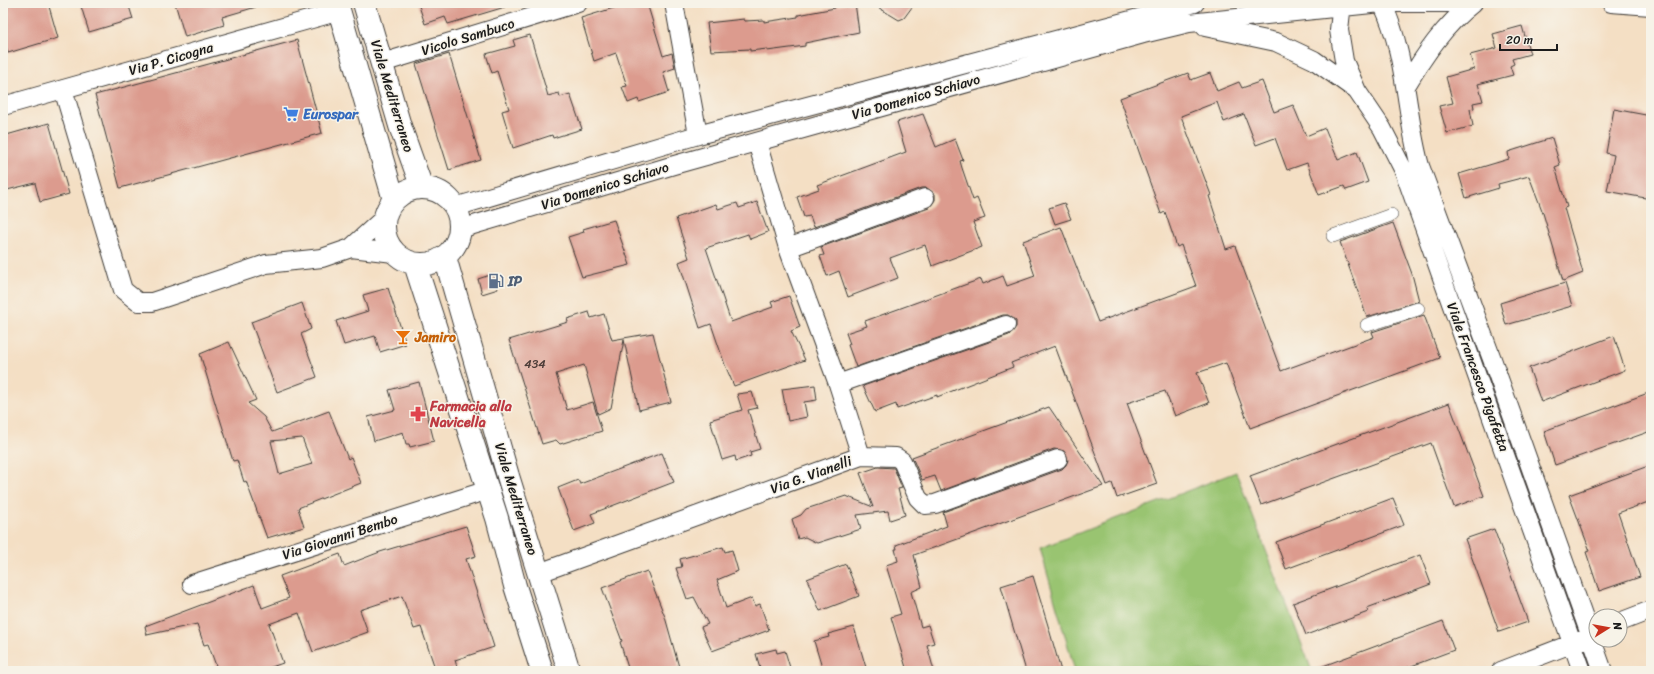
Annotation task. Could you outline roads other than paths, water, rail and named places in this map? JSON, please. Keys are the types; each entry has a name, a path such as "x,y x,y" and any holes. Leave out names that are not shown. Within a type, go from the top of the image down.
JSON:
{"street":[{"name":"Viale Mediterraneo","path":"364,3 422,188"},
{"name":"Vicolo Sambuco","path":"382,63 578,3"},
{"path":"674,3 698,135"},
{"name":"Via Domenico Schiavo","path":"455,208 698,135 1195,3"},
{"name":"Via Domenico Schiavo","path":"460,229 674,165 1136,36 1189,23 1342,5 1381,3"},
{"name":"Viale Francesco Pigafetta","path":"1381,3 1388,16 1401,54 1412,138 1420,166 1588,621"},
{"path":"1386,3 1450,3"},
{"path":"1406,86 1424,55 1454,18 1473,3"},
{"path":"1611,3 1651,6"},
{"name":"Viale Francesco Pigafetta","path":"1342,5 1339,30 1344,61 1357,91 1382,128 1404,171 1582,671"},
{"name":"Viale Mediterraneo","path":"338,7 389,209"},
{"name":"Via P. Cicogna","path":"3,106 338,7"},
{"name":"Viale Francesco Pigafetta","path":"1189,23 1276,42 1314,60 1357,91"},
{"path":"63,89 123,290 138,302 152,302 266,264 322,258 351,248 394,253"},
{"name":"Via G. Vianelli","path":"539,573 861,456 838,384 788,248 757,142"},
{"path":"351,248 389,209 402,193 412,189 422,188 441,193 455,208 459,218 460,229 458,240 452,249 436,262 415,264 407,261 394,253 388,244 385,235 389,209"},
{"path":"788,248 925,198"},
{"path":"1333,236 1390,215"},
{"name":"Viale Mediterraneo","path":"444,257 508,476 569,671"},
{"name":"Viale Mediterraneo","path":"415,264 488,490 514,586 542,671"},
{"path":"1367,326 1418,309"},
{"path":"838,384 1006,325"},
{"path":"1474,366 1492,359"},
{"path":"861,456 896,457 902,461 918,498 925,505 935,504 1058,459"},
{"name":"Via Giovanni Bembo","path":"192,584 488,490"},
{"path":"1628,619 1651,610"},
{"path":"1500,671 1588,637"},
{"name":"Viale Francesco Pigafetta","path":"1597,648 1603,671"}],"place":[{"name":"Eurospar","path":"291,114"},
{"name":"IP","path":"496,281"},
{"name":"Jamiro","path":"403,337"},
{"name":"Farmacia alla Navicella","path":"418,414"}]}
